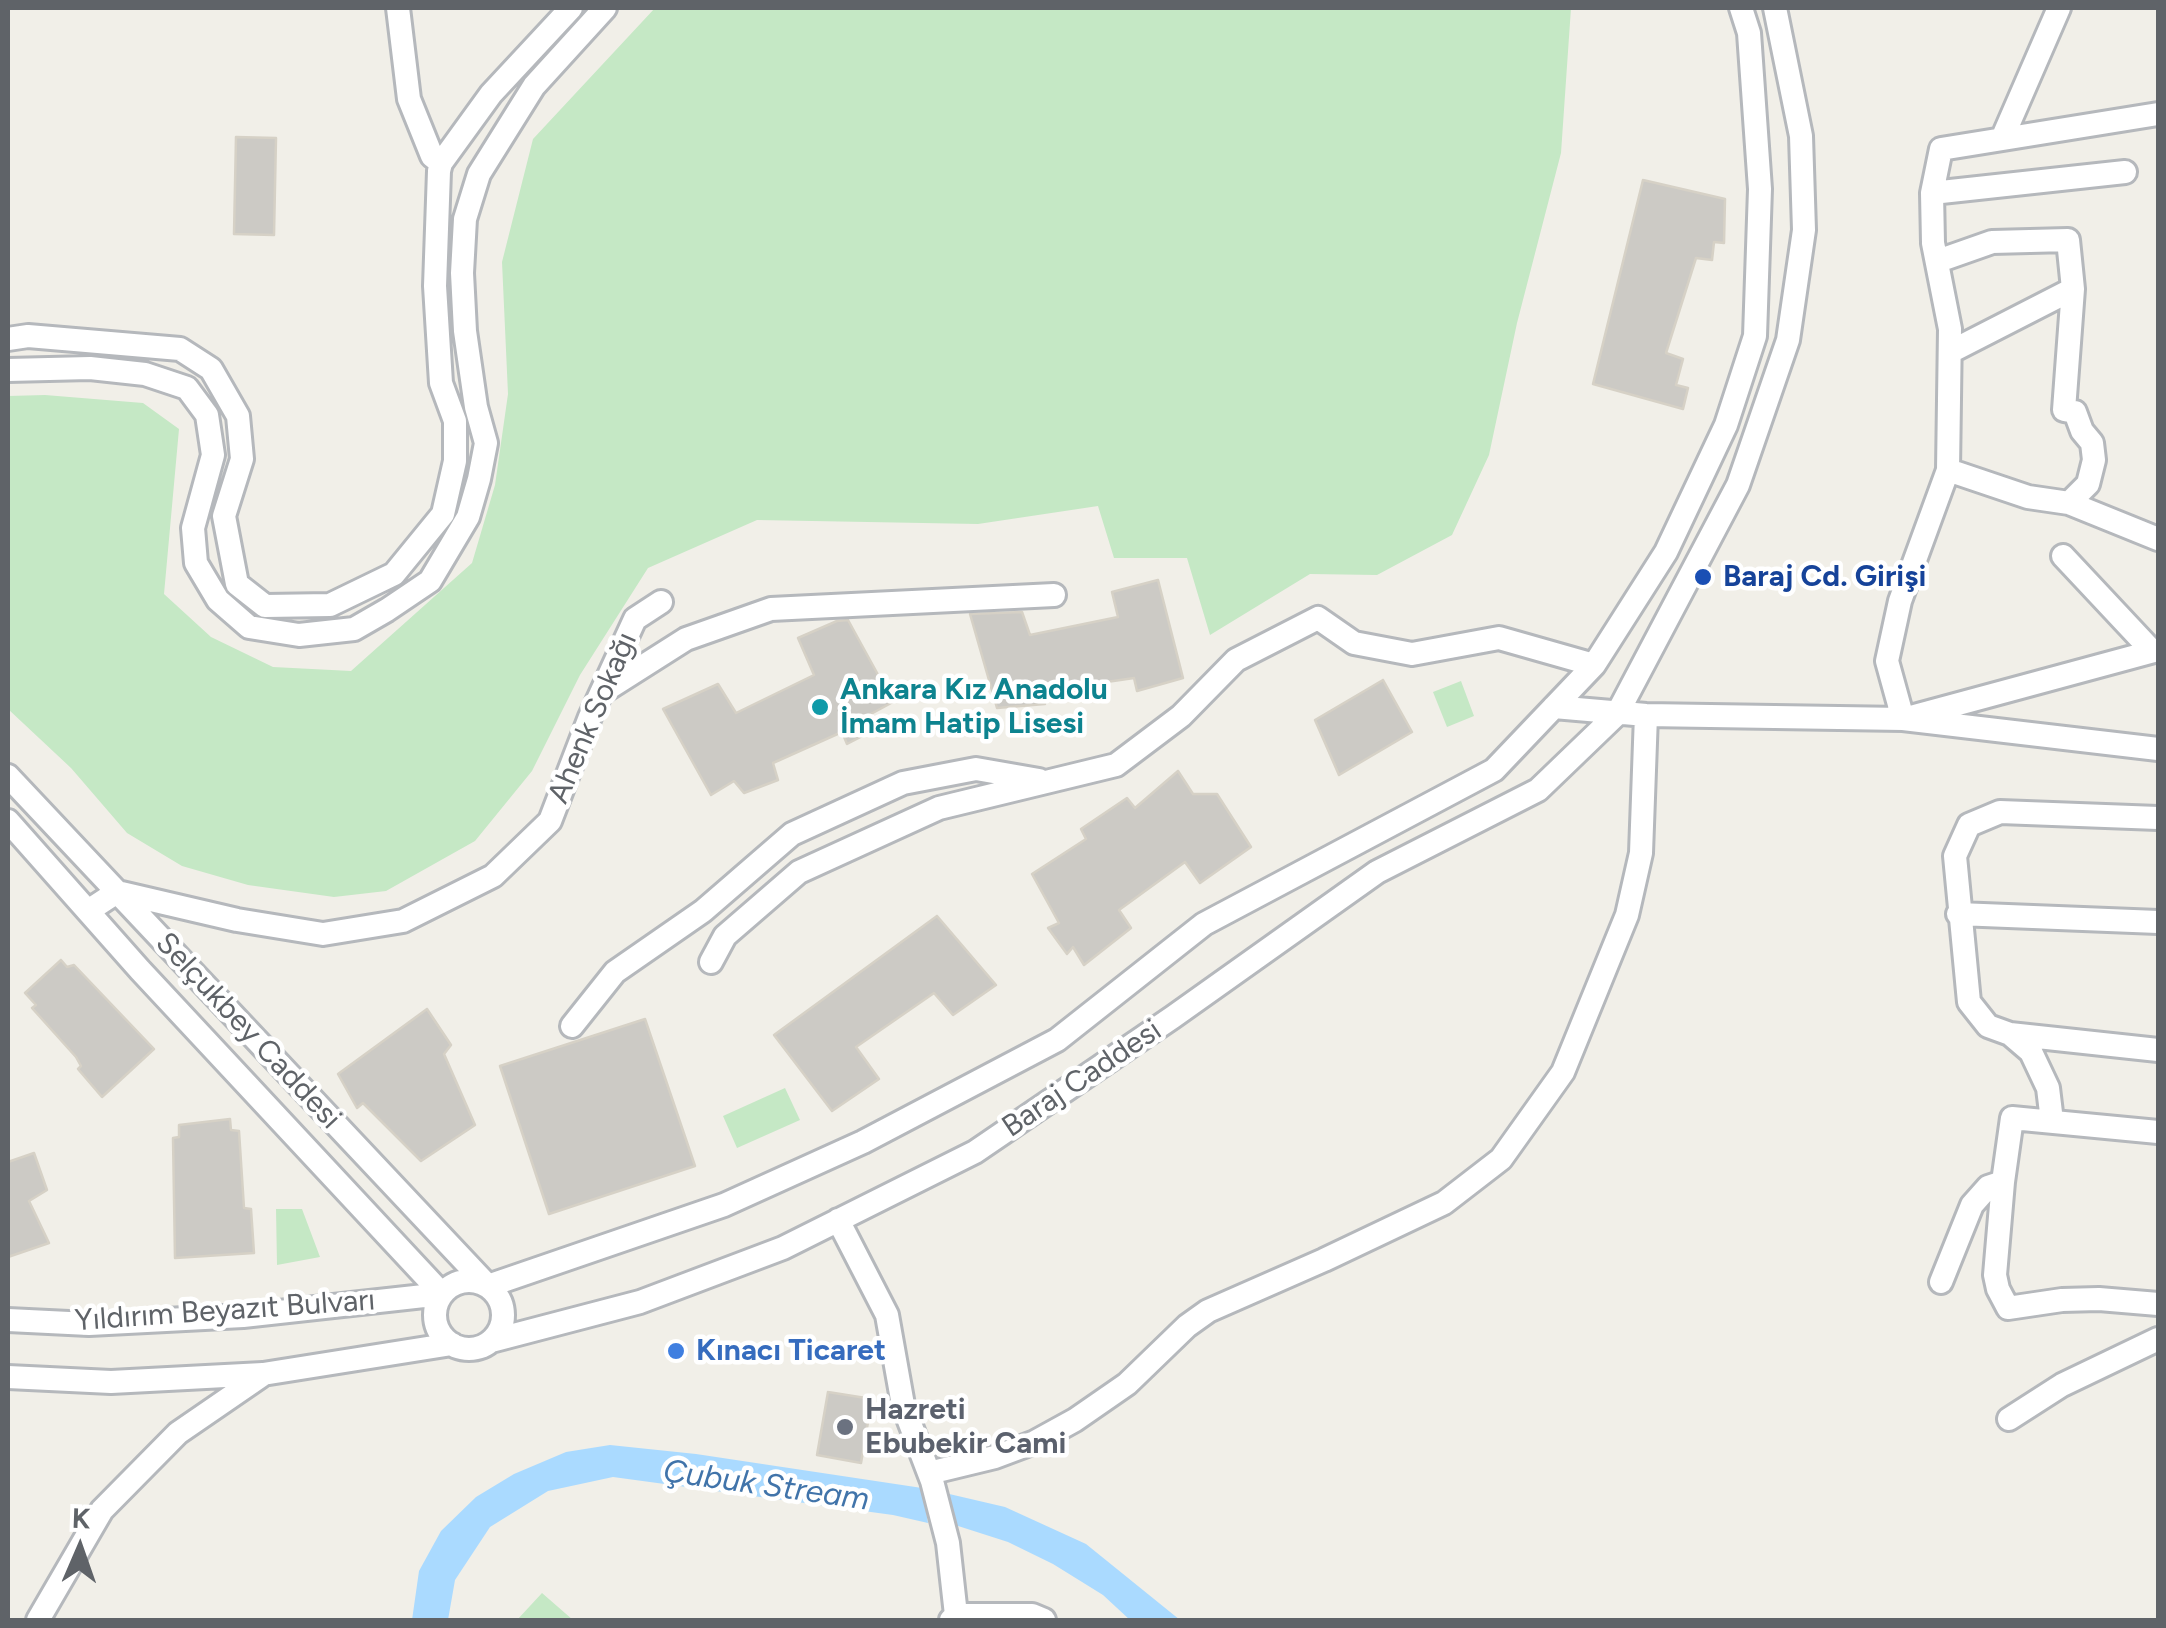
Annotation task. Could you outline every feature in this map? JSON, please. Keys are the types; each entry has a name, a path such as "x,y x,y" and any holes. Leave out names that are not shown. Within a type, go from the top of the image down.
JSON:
{"street":[{"path":"398,8 408,98 432,156 441,163"},
{"path":"8,340 28,336 180,349 211,369 238,416 242,459 224,516 237,584 265,606 330,605 394,574 443,514 455,460 455,421 441,383 435,286 441,163 491,94 571,8"},
{"path":"8,370 90,368 145,374 187,388 207,414 212,456 193,528 196,563 218,600 250,627 300,635 354,629 387,610 430,581 468,518 479,480 486,444 476,407 465,331 462,274 464,219 479,174 534,86 606,8"},
{"path":"1554,707 1594,665 1666,552 1726,424 1755,336 1760,190 1749,34 1741,8"},
{"path":"1617,714 1738,485 1788,340 1804,230 1802,155 1775,8"},
{"path":"2002,140 2059,8"},
{"path":"1903,719 1888,661 1900,601 1948,470 1950,329 1933,243 1932,193 1941,149 2158,114"},
{"path":"1932,193 2126,172"},
{"path":"1938,261 1992,242 2068,240 2073,288 2064,410 2075,412 2092,443 2094,460 2088,484 2069,503"},
{"path":"1950,352 2073,288"},
{"path":"1948,470 2028,497 2069,503 2158,539"},
{"path":"1903,719 2155,651 2063,556"},
{"path":"601,693 686,639 771,609 1054,595"},
{"name":"Ahenk Sokağı","path":"117,892 238,920 323,934 403,921 493,876 550,821 635,619 661,602"},
{"path":"712,962 725,936 799,872 939,808 1116,766 1181,716 1236,660 1318,618 1354,644 1412,654 1499,638 1594,665"},
{"path":"1554,707 1646,716 1903,719 2158,749"},
{"name":"Baraj Caddesi","path":"488,1286 724,1205 863,1142 1057,1040 1204,924 1494,770 1554,707"},
{"name":"Baraj Caddesi","path":"491,1341 640,1302 783,1248 974,1152 1174,1017 1377,872 1538,790 1617,714"},
{"path":"930,1477 1035,1442 1076,1420 1127,1384 1208,1310 1444,1202 1501,1159 1563,1072 1628,915 1641,853 1646,716"},
{"path":"572,1026 615,972 703,911 792,834 903,783 976,769 1048,782"},
{"name":"Selçukbey Caddesi","path":"8,776 488,1286"},
{"path":"2158,818 2000,812 1969,824 1955,856 1969,1002 1988,1026 2010,1034 2158,1050"},
{"name":"Selçukbey Caddesi","path":"8,821 442,1294"},
{"path":"88,911 117,892"},
{"path":"1958,914 2158,922"},
{"path":"2010,1034 2031,1052 2048,1088 2052,1121"},
{"path":"2158,1132 2012,1118 2002,1182 1995,1275 2008,1308 2080,1299 2158,1304"},
{"path":"1941,1282 1972,1205 1988,1187 2002,1182"},
{"path":"838,1220 887,1315 903,1404 930,1477 948,1543 953,1618 1032,1615 1044,1620"},
{"path":"468,1280 488,1286 496,1294 503,1313 502,1324 491,1341 468,1349 452,1344 437,1327 434,1316 442,1294 468,1280"},
{"name":"Yıldırım Beyazıt Bulvarı","path":"8,1320 89,1324 243,1316 442,1294"},
{"path":"2009,1418 2062,1385 2158,1340"},
{"name":"Yıldırım Beyazıt Bulvarı","path":"8,1378 110,1382 263,1374 452,1344"},
{"path":"38,1620 102,1510 178,1433 263,1374"}],"green space":[{"path":"655,8 1571,8 1561,153 1517,323 1489,455 1452,535 1377,575 1310,574 1210,635 1187,558 1114,558 1098,506 978,524 757,520 648,568 580,675 532,771 475,841 386,891 334,897 248,885 182,866 127,833 71,768 8,709 8,396 143,403 179,429 164,594 211,637 273,667 351,671 472,563 495,485 508,394 502,262 533,139"},
{"path":"1461,681 1474,716 1447,727 1433,692"},
{"path":"785,1088 800,1120 737,1148 723,1116"},
{"path":"276,1209 302,1209 320,1257 277,1265"},
{"path":"542,1593 573,1620 517,1620"}],"water":[{"name":"Çubuk Stream","path":"610,1445 922,1488 928,1523 613,1477 548,1491 490,1527 455,1580 448,1620 412,1620 419,1571 441,1531 476,1497 514,1474 566,1452"},
{"path":"945,1493 1005,1507 1086,1544 1180,1620 1130,1620 1103,1595 1053,1564 1008,1542 955,1525"}],"building":[{"path":"236,137 276,138 274,235 234,234"},
{"path":"1643,180 1725,199 1724,243 1714,242 1712,260 1696,258 1666,353 1683,359 1676,385 1688,388 1683,409 1593,384"},
{"path":"1158,580 1183,678 1137,691 1134,678 1045,691 1045,704 997,708 970,614 1022,612 1030,635 1118,617 1112,592"},
{"name":"Ankara Kız Anadolu İmam Hatip Lisesi","path":"848,620 893,702 869,715 874,730 847,744 842,732 773,763 778,780 744,793 734,781 711,795 663,709 718,684 736,713 814,675 798,638"},
{"path":"1383,680 1412,732 1339,775 1315,720"},
{"path":"1178,771 1193,794 1217,794 1251,847 1200,883 1185,862 1119,910 1131,928 1084,965 1073,947 1067,954 1048,928 1059,923 1032,874 1086,839 1081,829 1127,798 1135,808"},
{"path":"937,916 996,985 953,1015 934,993 856,1047 879,1079 832,1111 774,1035"},
{"path":"61,960 67,967 74,965 154,1049 102,1097 78,1069 81,1066 76,1057 32,1008 36,1005 25,993"},
{"path":"427,1009 451,1045 444,1054 475,1125 421,1161 363,1103 357,1108 338,1074"},
{"path":"645,1019 695,1166 549,1214 500,1066"},
{"path":"230,1119 231,1130 239,1131 244,1208 251,1209 254,1253 175,1258 173,1138 179,1137 179,1125"},
{"path":"34,1153 47,1190 29,1201 49,1243 8,1257 8,1162"},
{"name":"Hazreti Ebubekir Cami","path":"828,1392 872,1399 861,1463 817,1455"}],"place":[{"name":"Baraj Cd. Girişi","path":"1703,577"},
{"name":"Ankara Kız Anadolu İmam Hatip Lisesi","path":"820,707"},
{"name":"Kınacı Ticaret","path":"676,1351"},
{"name":"Hazreti Ebubekir Cami","path":"845,1427"}]}
